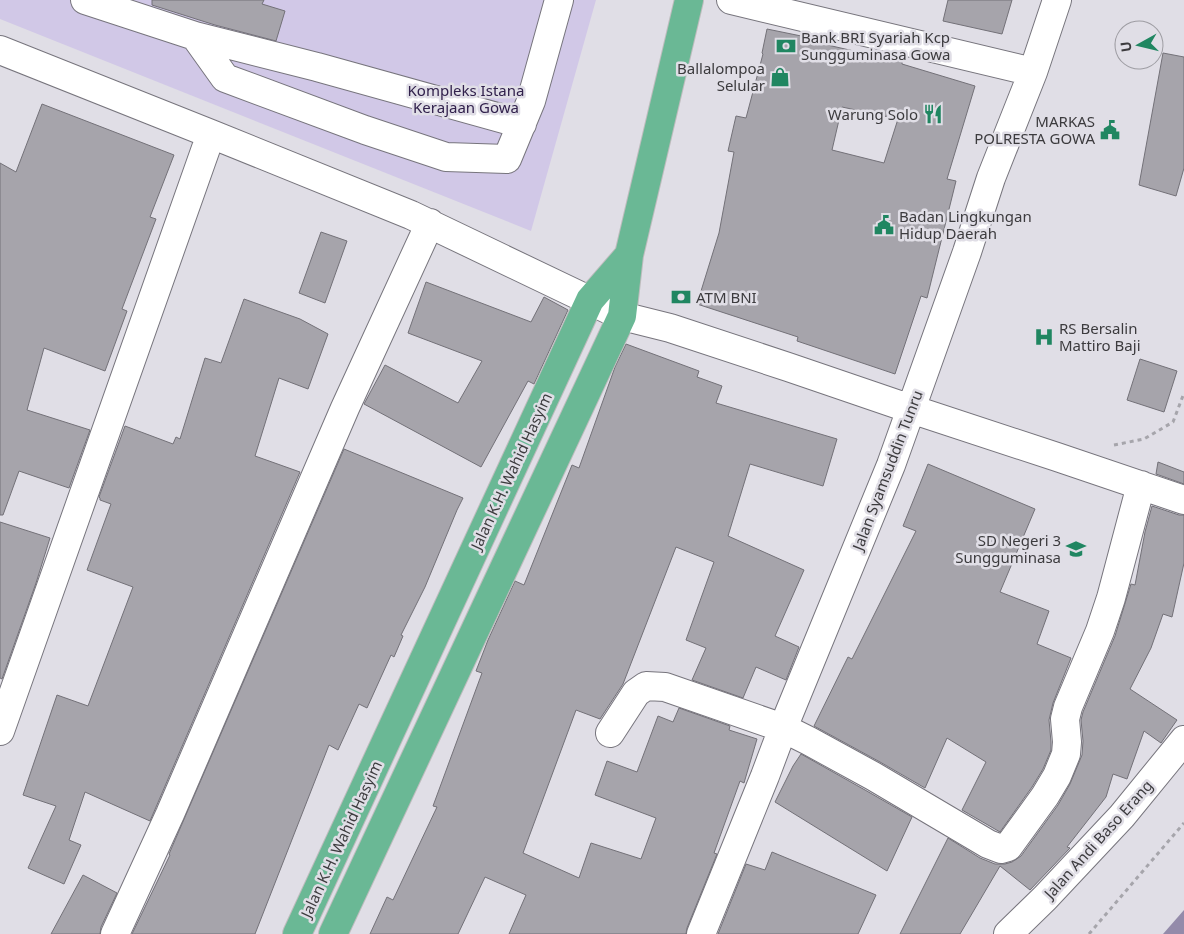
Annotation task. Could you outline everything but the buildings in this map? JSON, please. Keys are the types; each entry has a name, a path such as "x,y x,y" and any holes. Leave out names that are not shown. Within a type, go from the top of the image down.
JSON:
{"highway":[{"name":"Jalan K.H. Wahid Hasyim","path":"297,934 590,300 629,255 689,0"},
{"path":"333,934 622,316 629,255"}],"street":[{"path":"86,0 195,36 317,66 522,124"},
{"path":"195,36 225,78 365,130 446,157 507,159 531,101 559,0"},
{"path":"730,0 1033,72"},
{"name":"Jalan Syamsuddin Tunru","path":"702,934 783,728 891,465 991,178 1033,72 1057,0"},
{"path":"0,50 430,223 622,316 670,328 1184,500"},
{"path":"0,730 211,134"},
{"path":"115,934 170,814 345,408 430,223"},
{"path":"610,733 636,693 646,686 665,686 783,728 809,740 988,844 1001,849 1008,847 1045,796 1057,776 1066,754 1065,719 1068,707 1100,631 1111,598 1141,485"},
{"name":"Jalan Andi Baso Erang","path":"1008,934 1045,898 1122,816 1184,740"}],"path":[{"path":"1105,447 1144,439 1173,422 1184,393"},
{"path":"1089,934 1184,823"}],"green space":[{"name":"Kompleks Istana Kerajaan Gowa","path":"0,0 596,0 531,231 0,19"}],"shaded area":[{"path":"1184,910 1184,934 1163,934"}],"place":[{"name":"Bank BRI Syariah Kcp Sungguminasa Gowa","path":"786,46"},
{"name":"Ballalompoa Selular","path":"780,77"},
{"name":"Warung Solo","path":"933,114"},
{"name":"MARKAS POLRESTA GOWA","path":"1110,130"},
{"name":"Badan Lingkungan Hidup Daerah","path":"884,225"},
{"name":"ATM BNI","path":"681,297"},
{"name":"RS Bersalin Mattiro Baji","path":"1044,337"},
{"name":"SD Negeri 3 Sungguminasa","path":"1076,549"}]}
